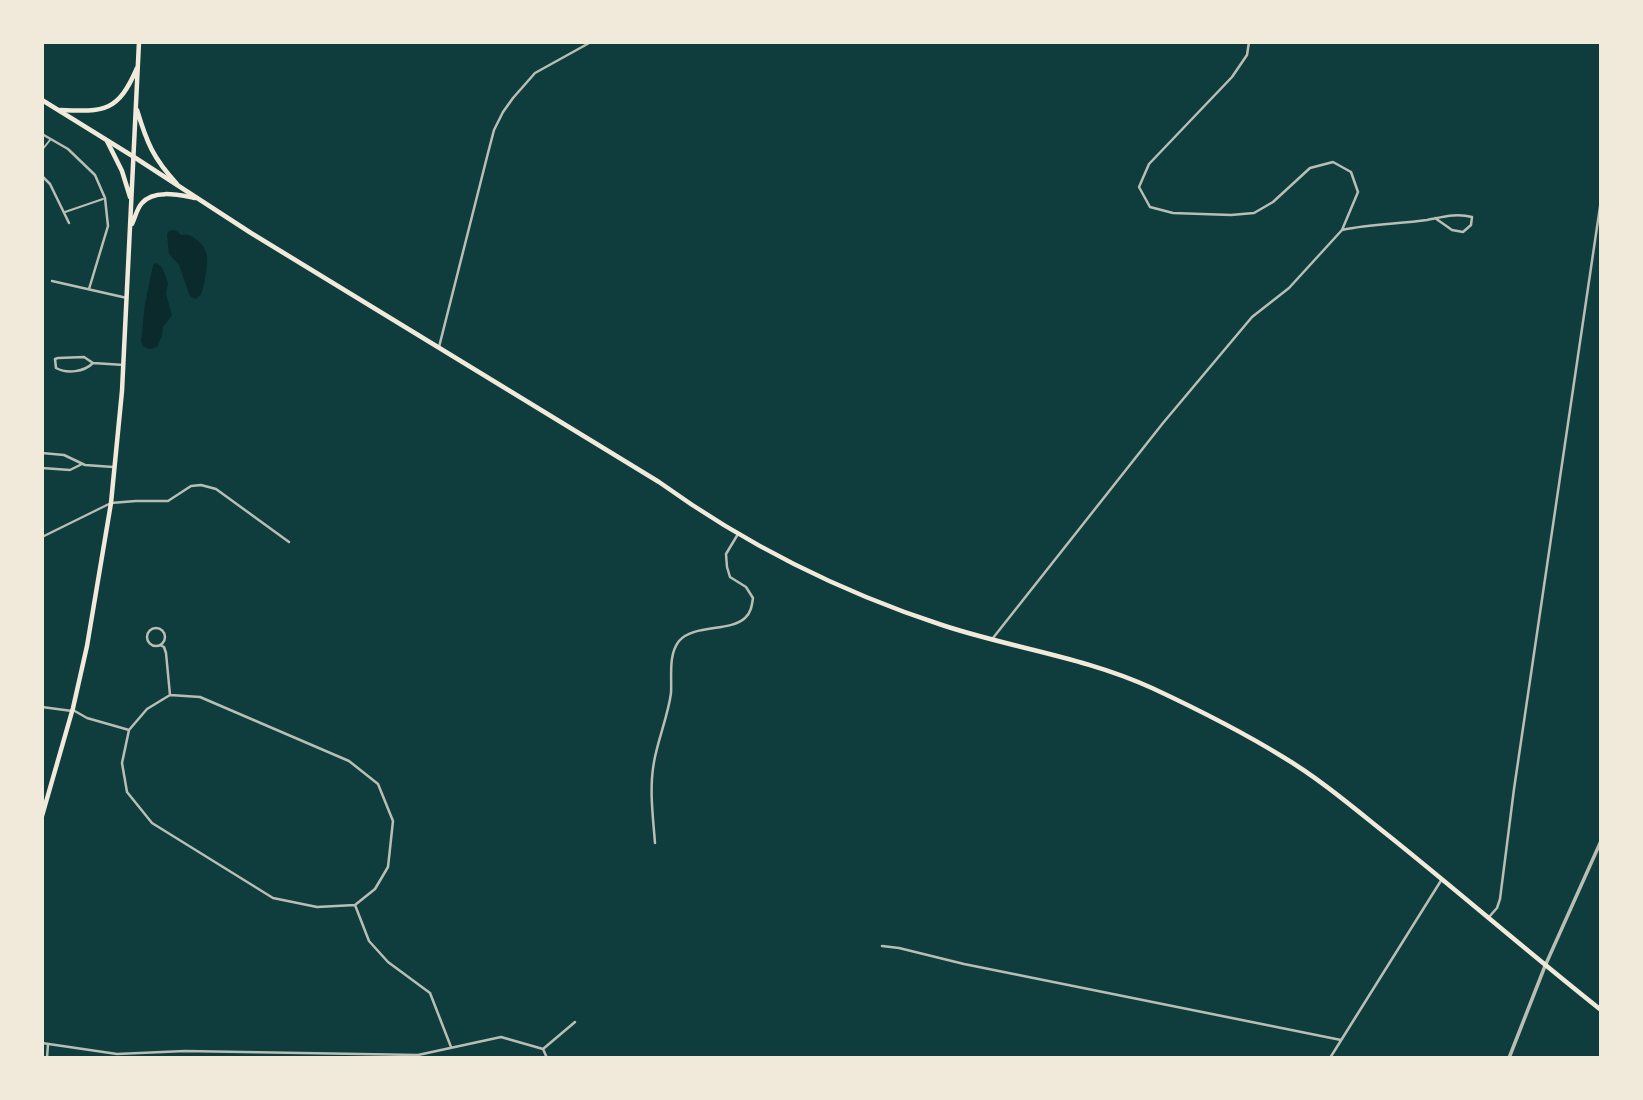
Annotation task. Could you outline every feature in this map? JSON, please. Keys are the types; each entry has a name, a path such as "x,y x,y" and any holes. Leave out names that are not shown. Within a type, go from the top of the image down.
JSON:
{"main road":[{"path":"42,816 87,646 111,503 124,365 139,42"},
{"path":"60,110 87,111 118,102 139,64"},
{"path":"42,100 251,233 659,482 749,541 834,584 944,626 1066,658 1150,687 1285,758 1342,799 1601,1010"},
{"path":"136,104 148,143 160,166 180,187"},
{"path":"107,140 122,171 132,203"},
{"path":"131,228 142,203 156,195 197,198"}],"street":[{"path":"439,347 488,152 503,112 535,73 591,42"},
{"path":"990,640 1163,423 1252,317 1289,288 1342,230 1358,192 1351,172 1333,162 1310,168 1273,202 1254,213 1173,213 1150,207 1139,187 1149,164 1232,77 1247,55 1249,42"},
{"path":"42,134 68,149 95,174 105,198 108,226 89,289"},
{"path":"42,176 50,184 69,223"},
{"path":"1489,917 1497,908 1500,899 1601,200"},
{"path":"1342,230 1459,214 1472,217 1471,225 1463,232 1452,230 1435,218"},
{"path":"52,281 127,298"},
{"path":"93,363 84,370 60,371 56,369 55,359 84,357 93,363 124,365"},
{"path":"42,453 72,457 82,464 114,467"},
{"path":"42,468 70,470 82,464"},
{"path":"42,537 111,503 168,502 191,486 201,485 216,489 289,542"},
{"path":"654,843 651,785 671,695 674,650 680,640 690,633 745,619 751,609 753,598 746,587 730,577 727,567 726,554 738,533"},
{"path":"153,628 163,631 164,639 160,644 153,645 147,640 148,631 153,628"},
{"path":"160,644 166,653 170,695"},
{"path":"170,695 200,696 349,761 378,784 393,821 388,867 375,889 355,905 317,907 273,898 152,823 127,792 122,764 129,730 147,709 170,695"},
{"path":"42,707 72,710 87,718 129,730"},
{"path":"1509,1058 1545,965 1601,841"},
{"path":"1330,1058 1442,879"},
{"path":"355,905 369,941 388,962 430,993 452,1047"},
{"path":"883,947 899,948 964,964 1341,1040"},
{"path":"543,1049 575,1022"},
{"path":"42,1043 117,1054 185,1051 418,1055 501,1037 543,1049"},
{"path":"47,1058 48,1044"},
{"path":"543,1049 547,1058"},
{"path":"185,1051 186,1058"}],"lane":[{"path":"42,150 50,139"},
{"path":"64,212 105,198"}],"water":[{"path":"173,230 195,238 207,255 204,284 196,299 189,294 179,265 169,254 167,234"},
{"path":"156,263 162,267 168,283 166,294 172,315 163,327 157,347 150,349 144,347 141,342 145,304 153,265"}]}
